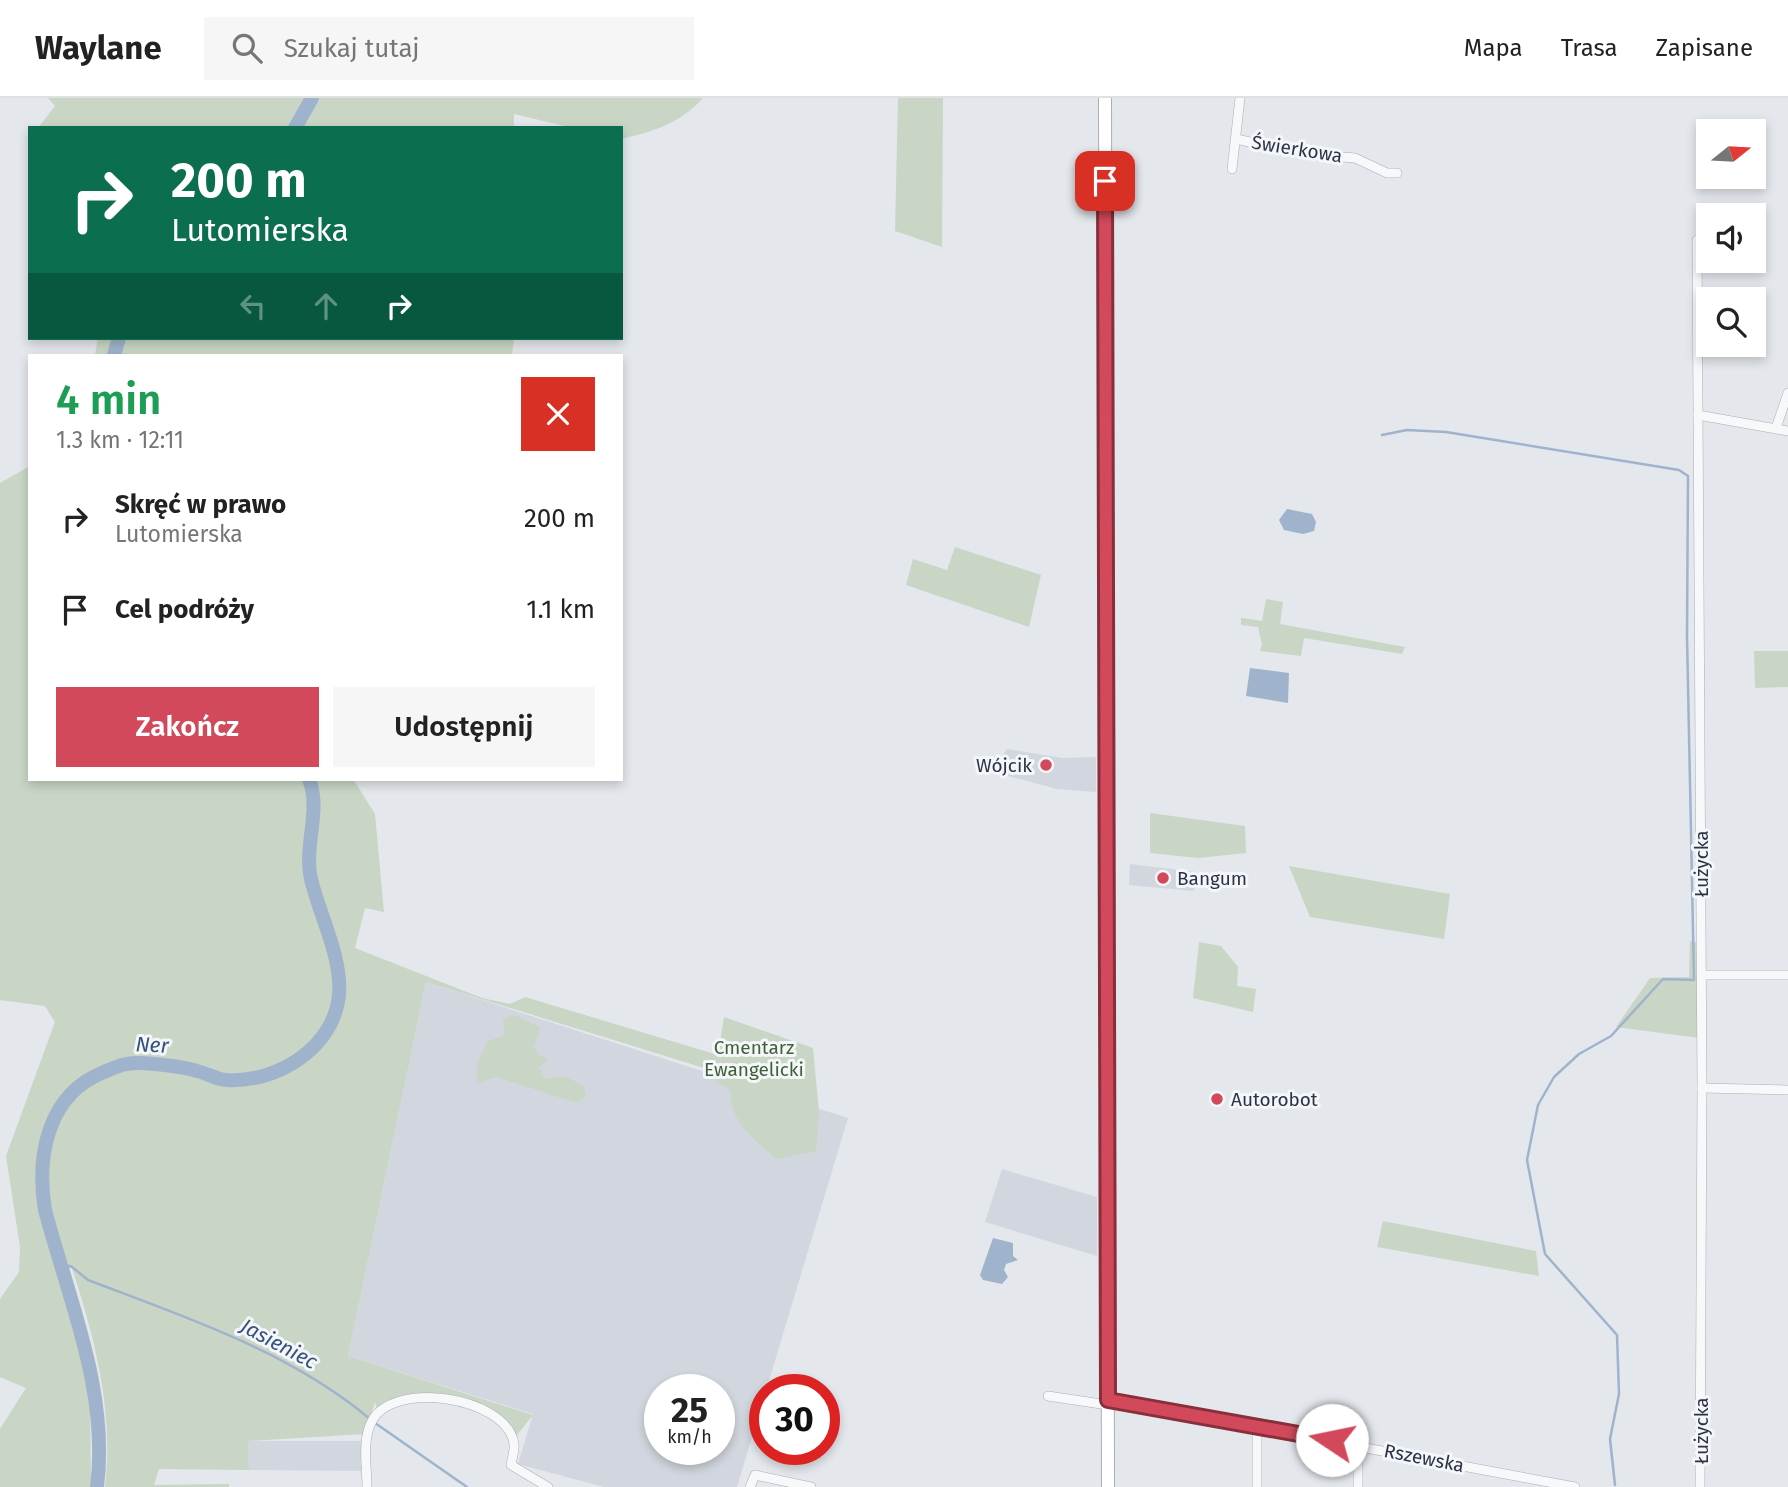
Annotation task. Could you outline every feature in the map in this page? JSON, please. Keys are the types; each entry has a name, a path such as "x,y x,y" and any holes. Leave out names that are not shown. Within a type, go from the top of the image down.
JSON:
{"main road":[{"path":"1104,98 1108,1487"}],"street":[{"path":"1232,169 1240,98"},
{"name":"Świerkowa","path":"1236,139 1304,154 1355,158 1387,173 1397,173"},
{"name":"Łużycka","path":"1698,273 1702,975 1700,1487"},
{"path":"1776,428 1788,393"},
{"path":"1699,415 1788,431"},
{"path":"1702,975 1788,975"},
{"path":"1702,1088 1788,1090"},
{"name":"Rszewska","path":"1048,1396 1257,1426 1575,1487"},
{"path":"367,1487 367,1439 372,1421 388,1405 407,1399 433,1397 484,1407 506,1426 515,1446 511,1465 548,1487"},
{"path":"1257,1426 1257,1487"},
{"path":"1357,1445 1358,1487"},
{"path":"750,1487 755,1475 811,1487"}],"shaded area":[{"name":"Wójcik","path":"1007,749 1062,758 1096,757 1096,792 1057,789 993,772"},
{"name":"Bangum","path":"1130,864 1196,872 1194,891 1129,885"},
{"path":"426,982 848,1118 771,1374 749,1374 749,1447 737,1487 604,1487 518,1464 533,1414 348,1356"},
{"path":"1002,1169 1097,1197 1097,1256 985,1222"},
{"path":"248,1441 362,1441 362,1471 249,1470"}],"green space":[{"path":"48,98 703,98 685,114 666,125 623,138 623,126 565,126 514,114 514,126 40,126 55,106"},
{"path":"898,98 943,98 942,247 895,231"},
{"path":"98,340 514,340 512,354 95,354"},
{"name":"Cmentarz Ewangelicki","path":"28,467 28,781 354,781 375,814 384,912 365,908 355,948 482,998 510,1004 525,997 718,1055 724,1017 813,1048 819,1112 816,1151 776,1159 744,1129 734,1112 731,1091 716,1081 717,1072 426,982 348,1356 533,1415 513,1440 484,1407 407,1399 378,1413 375,1402 365,1434 248,1441 249,1470 159,1469 154,1485 229,1484 229,1487 105,1487 105,1403 95,1349 72,1268 52,1251 90,1395 91,1487 0,1487 0,1429 26,1388 0,1377 0,1299 19,1272 20,1247 6,1156 55,1022 45,1006 0,1000 0,483"},
{"path":"955,547 1041,575 1029,627 906,585 913,559 947,570"},
{"path":"1266,599 1283,602 1280,624 1405,647 1402,654 1304,638 1301,656 1260,651 1262,644 1258,627 1241,625 1241,618 1262,621"},
{"path":"1754,651 1788,651 1788,687 1755,688"},
{"path":"1150,813 1245,826 1246,853 1198,858 1150,853"},
{"path":"1289,866 1450,894 1444,939 1310,917"},
{"path":"1690,941 1698,943 1699,1038 1616,1027 1650,978 1689,977"},
{"path":"1199,942 1221,946 1238,967 1237,986 1256,989 1253,1012 1193,998"},
{"path":"515,1015 540,1027 534,1047 539,1055 549,1060 537,1069 542,1070 542,1077 571,1079 584,1087 586,1096 577,1103 497,1077 477,1083 477,1064 488,1041 505,1035 503,1019"},
{"path":"1383,1221 1536,1251 1539,1276 1377,1247"}],"water":[{"path":"1287,509 1312,514 1316,522 1314,531 1303,534 1284,530 1279,520"},
{"path":"1250,668 1289,673 1288,703 1246,696"},
{"path":"993,1238 1013,1243 1013,1256 1018,1260 1006,1264 1004,1270 1008,1277 1002,1284 983,1280 980,1275"}],"waterway":[{"name":"Ner","path":"296,126 312,98"},
{"name":"Ner","path":"114,354 118,340"},
{"path":"1382,435 1407,430 1446,432 1679,470 1688,476 1687,636 1694,980 1663,979 1611,1036 1579,1054 1554,1077 1538,1105 1527,1160 1545,1254 1617,1335 1619,1394 1610,1439 1615,1485"},
{"name":"Ner","path":"97,1487 99,1451 92,1381 45,1210 43,1168 50,1129 58,1111 70,1095 85,1082 126,1064 190,1069 223,1080 246,1079 283,1068 315,1046 335,1014 339,981 334,953 310,870 314,804 309,781"},
{"name":"Jasieniec","path":"58,1262 72,1267 88,1280 198,1322 271,1355 339,1395 370,1419"},
{"name":"Jasieniec","path":"375,1423 467,1487"}],"place":[{"name":"Wójcik","path":"1046,765"},
{"name":"Bangum","path":"1163,878"},
{"name":"Autorobot","path":"1217,1099"}],"route":[{"path":"1105,181 1108,1400 1332,1440"}]}
